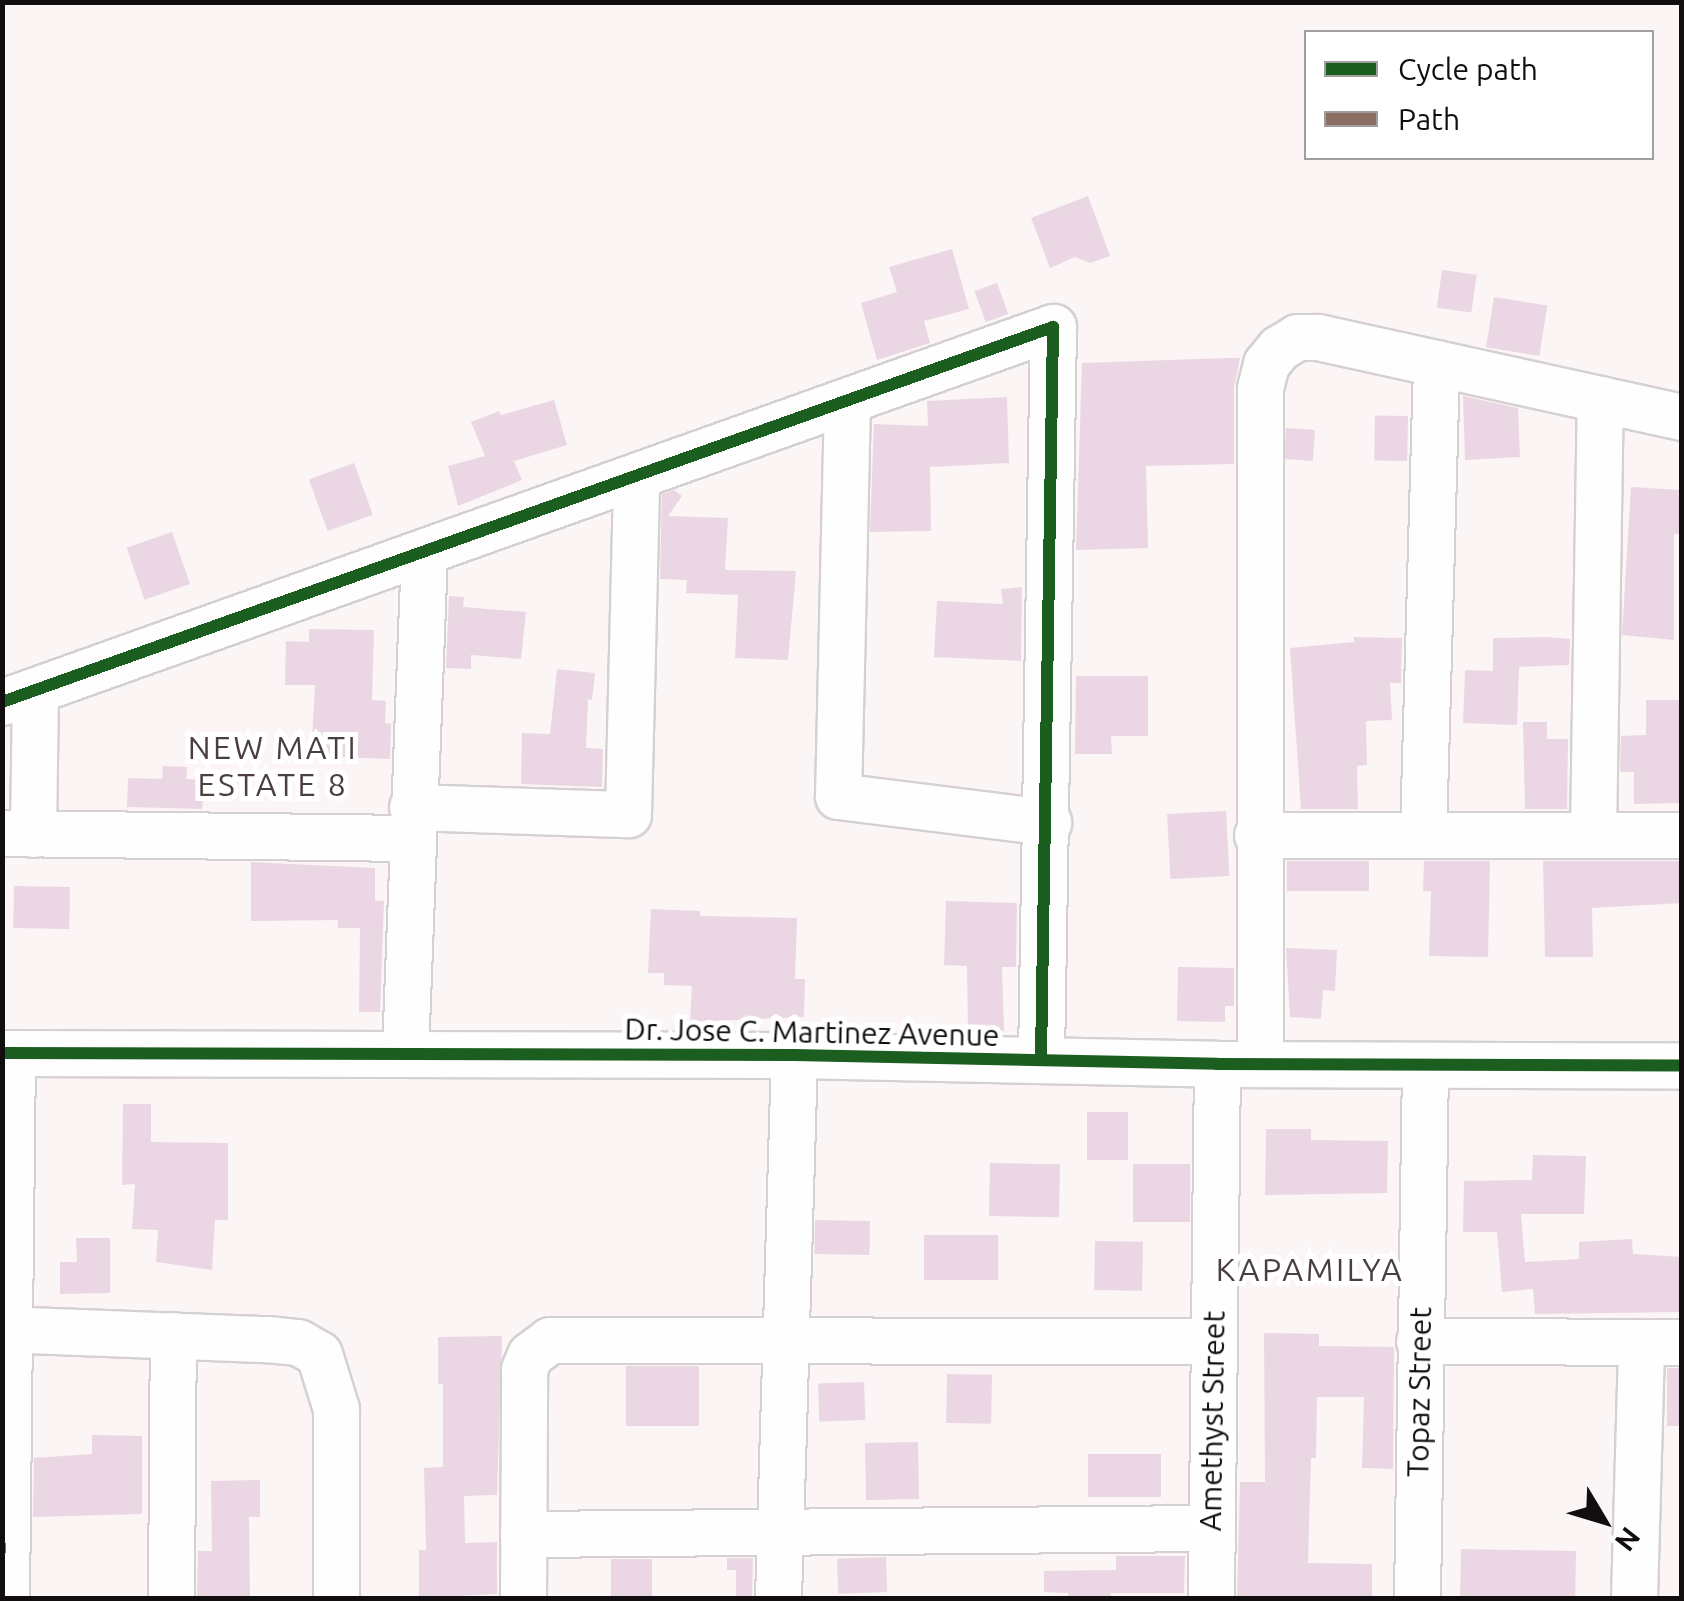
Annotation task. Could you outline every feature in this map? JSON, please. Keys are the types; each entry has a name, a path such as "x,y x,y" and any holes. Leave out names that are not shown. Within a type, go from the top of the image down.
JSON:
{"street":[{"path":"636,476 628,814 18,833 19,696 1053,327 1048,822 1041,1060"},
{"name":"Amethyst Street","path":"1211,1598 1213,1342 1257,835 1260,388 1266,364 1278,348 1297,336 1436,363"},
{"path":"1423,832 1436,363 1682,417"},
{"path":"1594,833 1600,399"},
{"path":"847,401 838,796 1048,822"},
{"path":"405,1052 424,552"},
{"path":"1257,835 1682,835"},
{"path":"6,1598 8,1053"},
{"name":"Dr. Jose C. Martinez Avenue","path":"8,1053 794,1055 1239,1064 1682,1066"},
{"path":"778,1598 794,1055"},
{"name":"Topaz Street","path":"1417,1598 1425,1065"},
{"path":"5,1329 298,1342 319,1354 336,1409 336,1598"},
{"path":"170,1598 172,1335"},
{"path":"523,1598 524,1369 540,1344 550,1340 1213,1342"},
{"path":"1419,1340 1661,1342 1634,1598"},
{"path":"523,1534 1211,1528"}],"building":[{"path":"1088,196 1110,256 1090,263 1075,257 1050,268 1031,218"},
{"path":"952,249 969,309 924,321 930,343 877,360 861,303 897,292 889,267"},
{"path":"1442,270 1477,275 1471,313 1437,308"},
{"path":"997,283 1008,314 986,322 974,291"},
{"path":"1494,297 1547,305 1539,356 1486,347"},
{"path":"1240,358 1234,388 1234,464 1146,466 1148,548 1076,550 1082,363"},
{"path":"1463,396 1518,408 1520,457 1465,460"},
{"path":"1007,397 1009,463 930,467 931,531 870,532 874,424 928,426 927,401"},
{"path":"554,400 567,445 514,461 522,480 458,506 448,466 485,456 471,422 499,411 501,415"},
{"path":"1375,415 1408,416 1407,461 1374,460"},
{"path":"1286,428 1315,430 1313,461 1284,459"},
{"path":"354,463 373,515 328,531 309,479"},
{"path":"1631,487 1682,490 1680,534 1674,534 1674,640 1622,635"},
{"path":"674,490 682,496 668,516 728,518 725,570 796,571 788,660 735,658 738,595 686,593 687,580 660,579 662,494"},
{"path":"172,532 190,584 145,600 127,548"},
{"path":"1022,587 1021,661 934,657 937,601 1003,604 1001,589"},
{"path":"449,596 464,597 463,607 526,612 521,659 471,655 471,669 446,668"},
{"path":"309,629 374,630 372,700 386,701 385,723 391,724 390,759 311,756 315,685 285,685 286,641 309,642"},
{"path":"1354,637 1402,638 1401,683 1390,683 1392,720 1366,721 1367,765 1357,766 1358,809 1301,809 1290,648 1354,642"},
{"path":"1493,638 1570,639 1569,665 1519,667 1517,725 1463,723 1465,670 1493,671"},
{"path":"557,669 595,673 592,700 588,699 586,748 603,749 602,787 521,784 522,733 550,734"},
{"path":"1076,676 1148,676 1148,736 1111,736 1112,754 1075,754"},
{"path":"1646,700 1679,700 1682,803 1634,804 1634,772 1620,772 1621,736 1646,735"},
{"path":"1523,722 1547,722 1547,739 1568,739 1567,809 1525,809"},
{"path":"163,766 187,767 186,779 205,780 202,809 127,807 128,778 162,779"},
{"path":"1226,811 1229,876 1170,879 1167,814"},
{"path":"1287,861 1369,861 1369,891 1287,891"},
{"path":"1424,861 1490,861 1488,957 1429,956 1431,891 1423,891"},
{"path":"1543,861 1682,861 1682,903 1592,908 1593,957 1545,957"},
{"path":"251,862 375,868 375,901 384,901 380,1012 359,1012 360,928 338,928 338,920 251,921"},
{"path":"14,886 70,887 69,929 13,928"},
{"path":"946,901 1017,903 1016,967 1002,967 1004,1031 968,1032 967,966 944,965"},
{"path":"651,909 700,911 700,916 797,918 795,979 805,979 804,1017 690,1022 692,986 664,985 664,973 648,973"},
{"path":"1286,948 1337,950 1335,991 1323,990 1321,1019 1290,1017"},
{"path":"1178,967 1234,968 1234,1006 1225,1006 1225,1022 1177,1021"},
{"path":"123,1104 151,1104 151,1142 228,1143 228,1220 215,1220 212,1270 156,1262 158,1230 132,1229 135,1184 122,1185"},
{"path":"1087,1112 1128,1112 1128,1160 1087,1160"},
{"path":"1266,1129 1311,1129 1311,1140 1388,1141 1387,1193 1265,1195"},
{"path":"1533,1155 1586,1156 1584,1214 1521,1214 1525,1262 1579,1259 1579,1242 1632,1239 1633,1254 1682,1257 1682,1312 1535,1314 1533,1289 1502,1292 1497,1232 1463,1232 1464,1181 1532,1180"},
{"path":"990,1163 1060,1164 1059,1217 989,1216"},
{"path":"1133,1164 1190,1164 1190,1222 1133,1222"},
{"path":"815,1220 870,1221 869,1255 814,1254"},
{"path":"924,1235 998,1235 998,1280 924,1280"},
{"path":"76,1238 110,1238 110,1293 60,1294 60,1262 77,1262"},
{"path":"1095,1241 1143,1242 1142,1291 1094,1290"},
{"path":"1264,1333 1319,1334 1319,1346 1394,1347 1393,1469 1362,1468 1364,1397 1317,1397 1316,1458 1311,1458 1308,1563 1372,1564 1372,1598 1237,1598 1240,1482 1265,1482"},
{"path":"502,1336 497,1495 464,1496 465,1543 497,1542 497,1594 419,1598 419,1550 426,1550 424,1468 443,1467 443,1384 438,1384 438,1337"},
{"path":"626,1366 699,1366 699,1426 626,1426"},
{"path":"1667,1368 1682,1368 1682,1426 1667,1426"},
{"path":"947,1374 992,1375 991,1424 946,1423"},
{"path":"864,1382 865,1420 819,1422 818,1384"},
{"path":"92,1435 142,1436 142,1514 33,1517 34,1458 92,1454"},
{"path":"918,1442 919,1499 866,1500 865,1443"},
{"path":"1088,1454 1161,1454 1161,1497 1088,1497"},
{"path":"260,1480 260,1517 249,1517 250,1598 197,1598 198,1551 212,1551 211,1481"},
{"path":"1461,1549 1576,1551 1575,1598 1460,1598"},
{"path":"1116,1556 1185,1556 1184,1593 1111,1593 1111,1598 1068,1598 1068,1593 1044,1592 1044,1571 1116,1570"},
{"path":"886,1557 887,1592 838,1594 837,1559"},
{"path":"727,1558 753,1558 752,1598 736,1598 736,1570 727,1570"},
{"path":"611,1559 652,1559 652,1598 611,1598"}],"cycle path":[{"path":"2,702 1053,327 1041,1060"},
{"path":"2,1053 794,1055 1217,1064 1682,1066"}],"district":[{"name":"NEW MATI ESTATE 8","path":"273,766"},
{"name":"KAPAMILYA","path":"1310,1269"}]}
